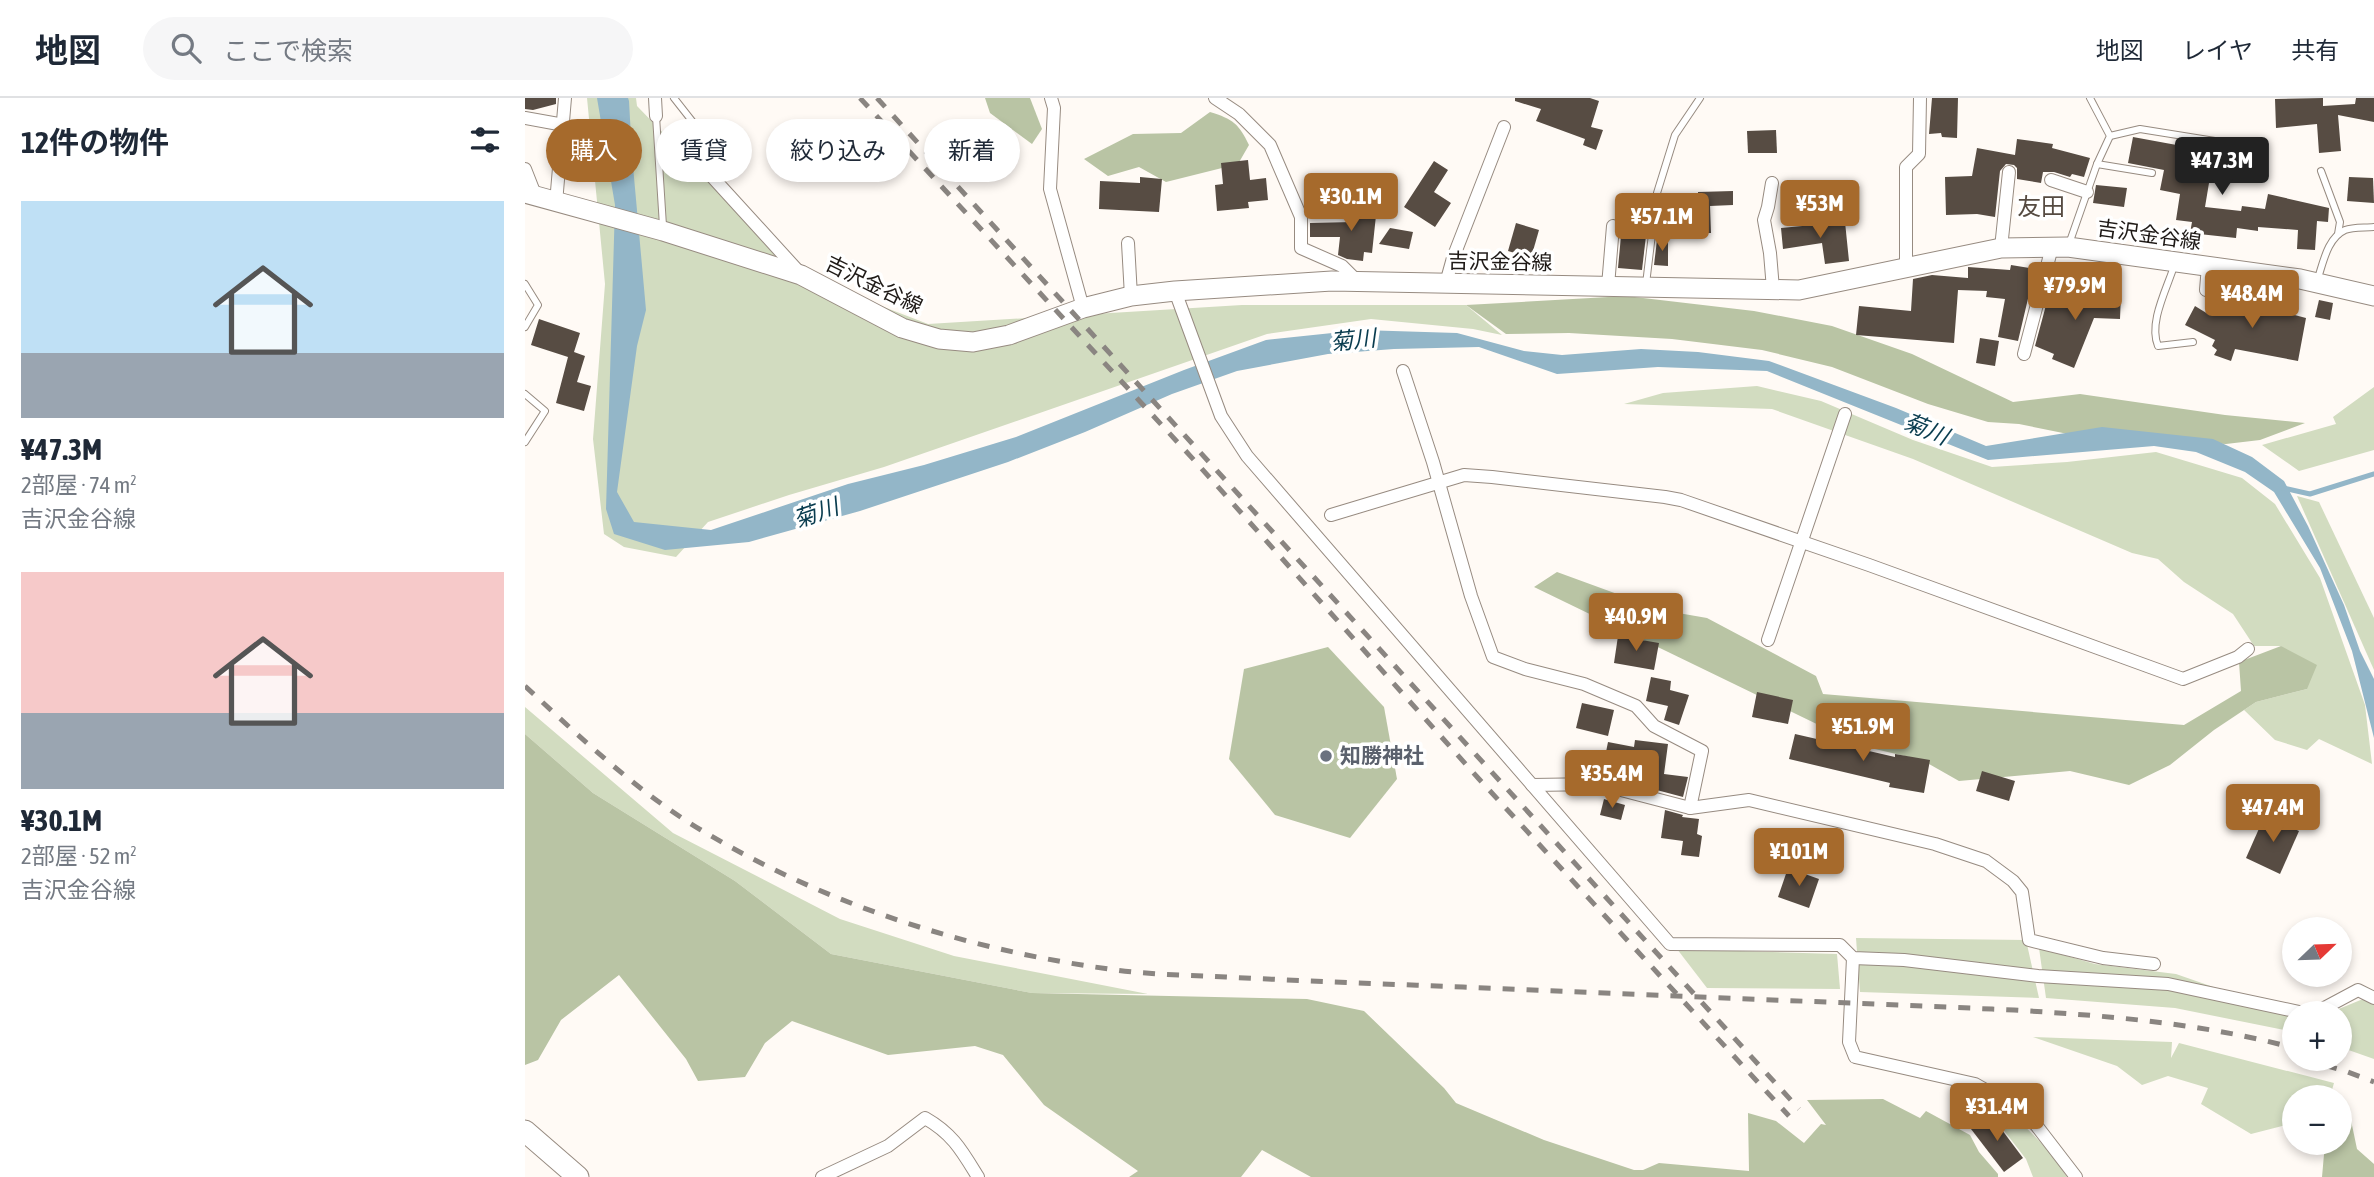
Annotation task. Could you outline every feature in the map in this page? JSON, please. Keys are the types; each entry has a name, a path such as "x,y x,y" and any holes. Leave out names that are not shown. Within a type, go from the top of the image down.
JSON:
{"main road":[{"name":"吉沢金谷線","path":"530,195 662,231 801,275 902,328 939,339 973,342 1009,335 1083,308 1131,296 1175,291 1332,281 1799,290 2001,248 2060,247 2208,266 2316,283 2374,296"},
{"path":"525,1131 578,1177"}],"street":[{"path":"564,119 565,98"},
{"path":"655,98 656,117"},
{"path":"1051,98 1055,108 1050,189 1083,308"},
{"path":"1215,98 1239,114 1270,145 1301,216 1301,248 1342,266 1357,282"},
{"path":"1906,267 1906,167 1919,154 1920,98"},
{"path":"525,118 546,122"},
{"path":"1446,284 1453,258 1504,127"},
{"path":"525,169 530,195"},
{"path":"2001,248 2009,172"},
{"path":"2051,180 2087,192"},
{"path":"562,204 563,182"},
{"path":"717,182 801,275"},
{"path":"1772,183 1764,220 1773,289"},
{"path":"1608,286 1613,226"},
{"path":"1128,243 1131,296"},
{"path":"2024,354 2060,247"},
{"path":"2208,266 2206,290 2239,295"},
{"path":"1175,291 1221,416 1247,456 1670,944 1840,945 1853,958 1904,960 2038,976 2168,984 2282,1008"},
{"path":"1403,371 1471,596 1493,657 1525,669 1584,684 1636,706 1654,726 1702,751 1690,808"},
{"path":"1768,640 1845,414"},
{"path":"1331,515 1464,475 1665,497 1681,500 1869,565 2183,679 2238,657 2248,649"},
{"path":"1532,785 1598,784 1690,808 1749,800 1935,844 1986,861 2013,881 2022,892 2029,940 2103,958 2154,964"},
{"path":"1853,958 1849,1042 1855,1057 1975,1084 1992,1093 2017,1108 2036,1125 2076,1177"},
{"path":"2337,1001 2358,990 2374,998"},
{"path":"822,1177 888,1146 925,1118 941,1127 955,1140 978,1177"}],"lane":[{"path":"674,98 690,119"},
{"path":"1646,287 1657,193 1675,135 1700,98"},
{"path":"2090,98 2110,136"},
{"path":"656,117 662,231"},
{"path":"2110,136 2140,130 2221,142"},
{"path":"2060,247 2110,136"},
{"path":"2097,164 2152,173"},
{"path":"2321,171 2340,222 2338,234"},
{"path":"2316,283 2327,250 2338,234 2346,229 2374,227"},
{"path":"2176,262 2158,315 2155,337 2158,346 2193,342"},
{"path":"525,284 538,305 525,327"},
{"path":"525,394 545,411 525,442"}],"green space":[{"path":"587,98 636,98 637,106 656,126 656,182 711,182 801,275 928,324 1242,305 1466,305 1502,335 1473,329 1371,319 1267,334 884,467 708,522 676,557 624,547 604,534 593,439 605,284 595,182 642,182 642,119 589,119"},
{"path":"985,98 1030,98 1042,129 1032,144 1020,135 1020,119 998,119 990,113"},
{"path":"1210,112 1234,123 1249,145 1238,164 1166,182 1139,167 1108,176 1084,159 1133,134 1181,133"},
{"path":"1626,296 1754,311 1832,326 1912,354 2013,402 2080,394 2225,415 2305,423 2260,440 2226,444 2131,440 2063,433 2019,424 1988,422 1928,404 1832,367 1762,350 1672,339 1569,333 1506,334 1466,305"},
{"path":"1757,386 1821,401 1913,440 1992,467 2156,452 2242,478 2275,504 2320,578 2365,705 2372,764 2319,739 2307,750 2275,740 2244,710 2256,702 2307,689 2281,646 2254,646 2233,614 2184,582 2158,559 2132,553 1913,459 1772,409 1624,404 1663,393"},
{"path":"2374,387 2374,450 2299,471 2262,445 2336,424 2333,417"},
{"path":"2297,496 2319,502 2374,618 2374,670"},
{"path":"1557,572 1661,610 1707,618 1816,676 1823,694 2184,725 2241,691 2239,662 2281,646 2317,665 2307,689 2256,702 2214,730 2170,765 2129,785 2070,771 1959,781 1922,760 1862,746 1534,587"},
{"path":"1328,647 1384,707 1397,779 1350,838 1275,815 1229,759 1244,669"},
{"path":"525,707 673,833 840,919 954,956 1148,994 1032,993 831,954 735,881 593,793 525,734"},
{"path":"525,734 593,793 735,881 831,954 1032,993 1307,999 1364,1011 1444,1088 1456,1103 1544,1140 1634,1170 1643,1170 1659,1163 1749,1171 1748,1113 1776,1121 1804,1143 1821,1124 1826,1125 1807,1100 1883,1099 1920,1118 1926,1111 1970,1135 1998,1177 1311,1177 1262,1150 1241,1177 1129,1177 1138,1171 1044,1105 1003,1055 975,1046 888,1055 792,1021 765,1043 745,1077 698,1081 686,1059 619,975 561,1020 538,1060 525,1065"},
{"path":"1856,938 2026,940 2039,998 1860,992"},
{"path":"2039,948 2095,964 2176,974 2282,1011 2282,1030 2175,1008 2046,998"},
{"path":"1677,949 1837,954 1840,989 1707,988"},
{"path":"2363,999 2374,1004 2374,1059 2352,1051 2352,1004"},
{"path":"2033,1037 2172,1042 2171,1058 2179,1043 2334,1083 2282,1085 2282,1126 2251,1134 2201,1104 2208,1088 2168,1076 2142,1085 2117,1066"},
{"path":"1974,1092 2004,1105 2052,1154 2067,1177 2033,1177 2026,1159"},
{"path":"2352,1125 2357,1149 2374,1164 2374,1177 2322,1177 2324,1155 2352,1155"}],"water":[{"path":"597,98 628,98 630,119 601,119"},
{"name":"菊川","path":"611,182 634,182 646,310 637,346 617,492 634,522 711,530 848,484 924,465 1016,437 1266,340 1361,330 1457,333 1524,351 1562,355 1641,349 1698,352 1769,361 1896,408 1986,446 2102,427 2213,439 2252,457 2284,481 2344,605 2360,651 2374,679 2374,738 2352,651 2320,568 2274,492 2245,472 2196,452 2154,446 1988,460 1767,371 1658,367 1557,374 1479,347 1328,354 1237,371 1172,394 1008,462 860,511 749,542 665,550 614,534 606,509 615,205"}],"building":[{"path":"525,98 556,98 556,104 533,110 525,109"},
{"path":"1515,98 1590,98 1599,101 1591,127 1603,130 1596,150 1583,145 1585,139 1536,121 1541,109 1515,101"},
{"path":"1932,98 1958,98 1957,138 1942,137 1941,133 1929,134"},
{"path":"2323,98 2323,106 2355,104 2356,98 2374,98 2374,122 2338,115 2341,151 2319,153 2317,124 2276,128 2275,99"},
{"path":"1776,130 1777,153 1748,153 1747,131"},
{"path":"2133,137 2182,146 2186,152 2214,153 2205,207 2241,211 2242,206 2265,209 2268,194 2329,208 2328,222 2317,221 2315,250 2297,249 2298,230 2258,227 2258,231 2237,228 2236,238 2190,233 2192,222 2176,220 2180,194 2160,190 2164,170 2128,163"},
{"path":"2017,139 2053,144 2052,148 2090,158 2084,177 2043,172 2041,183 2017,179 2017,168 2006,164 2000,171 1995,217 1977,214 1946,215 1945,177 1972,176 1977,148 2015,155"},
{"path":"1248,160 1250,180 1266,178 1268,200 1248,202 1249,208 1217,211 1215,185 1223,184 1221,163"},
{"path":"1434,161 1448,170 1434,192 1451,203 1435,227 1404,207"},
{"path":"1140,177 1162,179 1159,212 1099,209 1100,181 1140,183"},
{"path":"2349,177 2373,178 2374,203 2347,201"},
{"path":"2096,185 2127,188 2124,207 2093,203"},
{"path":"1733,191 1733,205 1710,206 1711,233 1674,234 1673,204 1698,200 1698,192"},
{"path":"1354,204 1377,206 1372,253 1364,252 1363,261 1338,255 1340,237 1310,237 1310,223 1353,222"},
{"path":"1845,222 1849,261 1825,264 1822,243 1783,249 1781,228"},
{"path":"1516,223 1539,230 1531,258 1508,251"},
{"path":"1622,225 1647,227 1642,270 1618,268"},
{"path":"1390,228 1413,232 1409,249 1379,244"},
{"path":"1657,240 1668,240 1668,266 1654,265"},
{"path":"2011,265 2035,269 2018,341 1998,337 2005,299 1986,297 1987,291 1958,290 1954,343 1856,335 1859,306 1911,311 1913,279 1932,275 1968,278 1968,267 2010,270"},
{"path":"2090,284 2112,285 2112,293 2121,294 2120,319 2094,318 2074,368 2052,359 2054,354 2035,346 2049,294 2078,302 2078,297 2089,297"},
{"path":"2256,293 2277,296 2275,310 2306,318 2298,361 2235,349 2231,361 2214,355 2217,350 2212,346 2215,340 2185,325 2195,306 2208,314 2211,306 2224,312 2253,316"},
{"path":"2319,300 2333,303 2330,320 2315,317"},
{"path":"539,319 580,333 574,352 585,356 577,382 591,386 584,411 556,403 568,357 531,345"},
{"path":"1980,338 1999,341 1995,366 1976,363"},
{"path":"1618,636 1659,643 1654,670 1614,663"},
{"path":"1651,677 1671,681 1670,690 1689,695 1679,725 1664,720 1668,706 1646,701"},
{"path":"1757,692 1793,700 1788,724 1752,717"},
{"path":"1582,703 1614,710 1608,736 1576,728"},
{"path":"1795,734 1895,757 1895,754 1930,760 1924,793 1889,787 1890,783 1789,759"},
{"path":"1635,740 1668,744 1664,774 1688,777 1683,797 1634,784 1635,773 1603,767 1608,742 1634,747"},
{"path":"1982,771 2015,781 2009,801 1976,791"},
{"path":"1604,799 1625,805 1621,820 1600,815"},
{"path":"1665,810 1683,815 1682,817 1699,819 1697,834 1702,836 1699,857 1681,855 1683,841 1661,838"},
{"path":"2265,815 2299,831 2280,874 2246,858"},
{"path":"1788,868 1819,879 1809,908 1778,897"},
{"path":"1990,1114 2023,1158 2004,1172 1971,1129"}],"waterway":[{"path":"2283,488 2310,494 2374,474"}],"railway":[{"path":"860,98 1194,460 1479,779 1789,1116"},
{"path":"877,98 1799,1109"},
{"path":"525,686 609,762 654,798 701,830 749,857 850,903 954,937 1008,951 1062,962 1158,974 2085,1015 2225,1032 2282,1045"},
{"path":"2345,1071 2374,1082"}],"place":[{"name":"知勝神社","path":"1326,756"}],"district":[{"name":"友田","path":"2041,207"}]}
